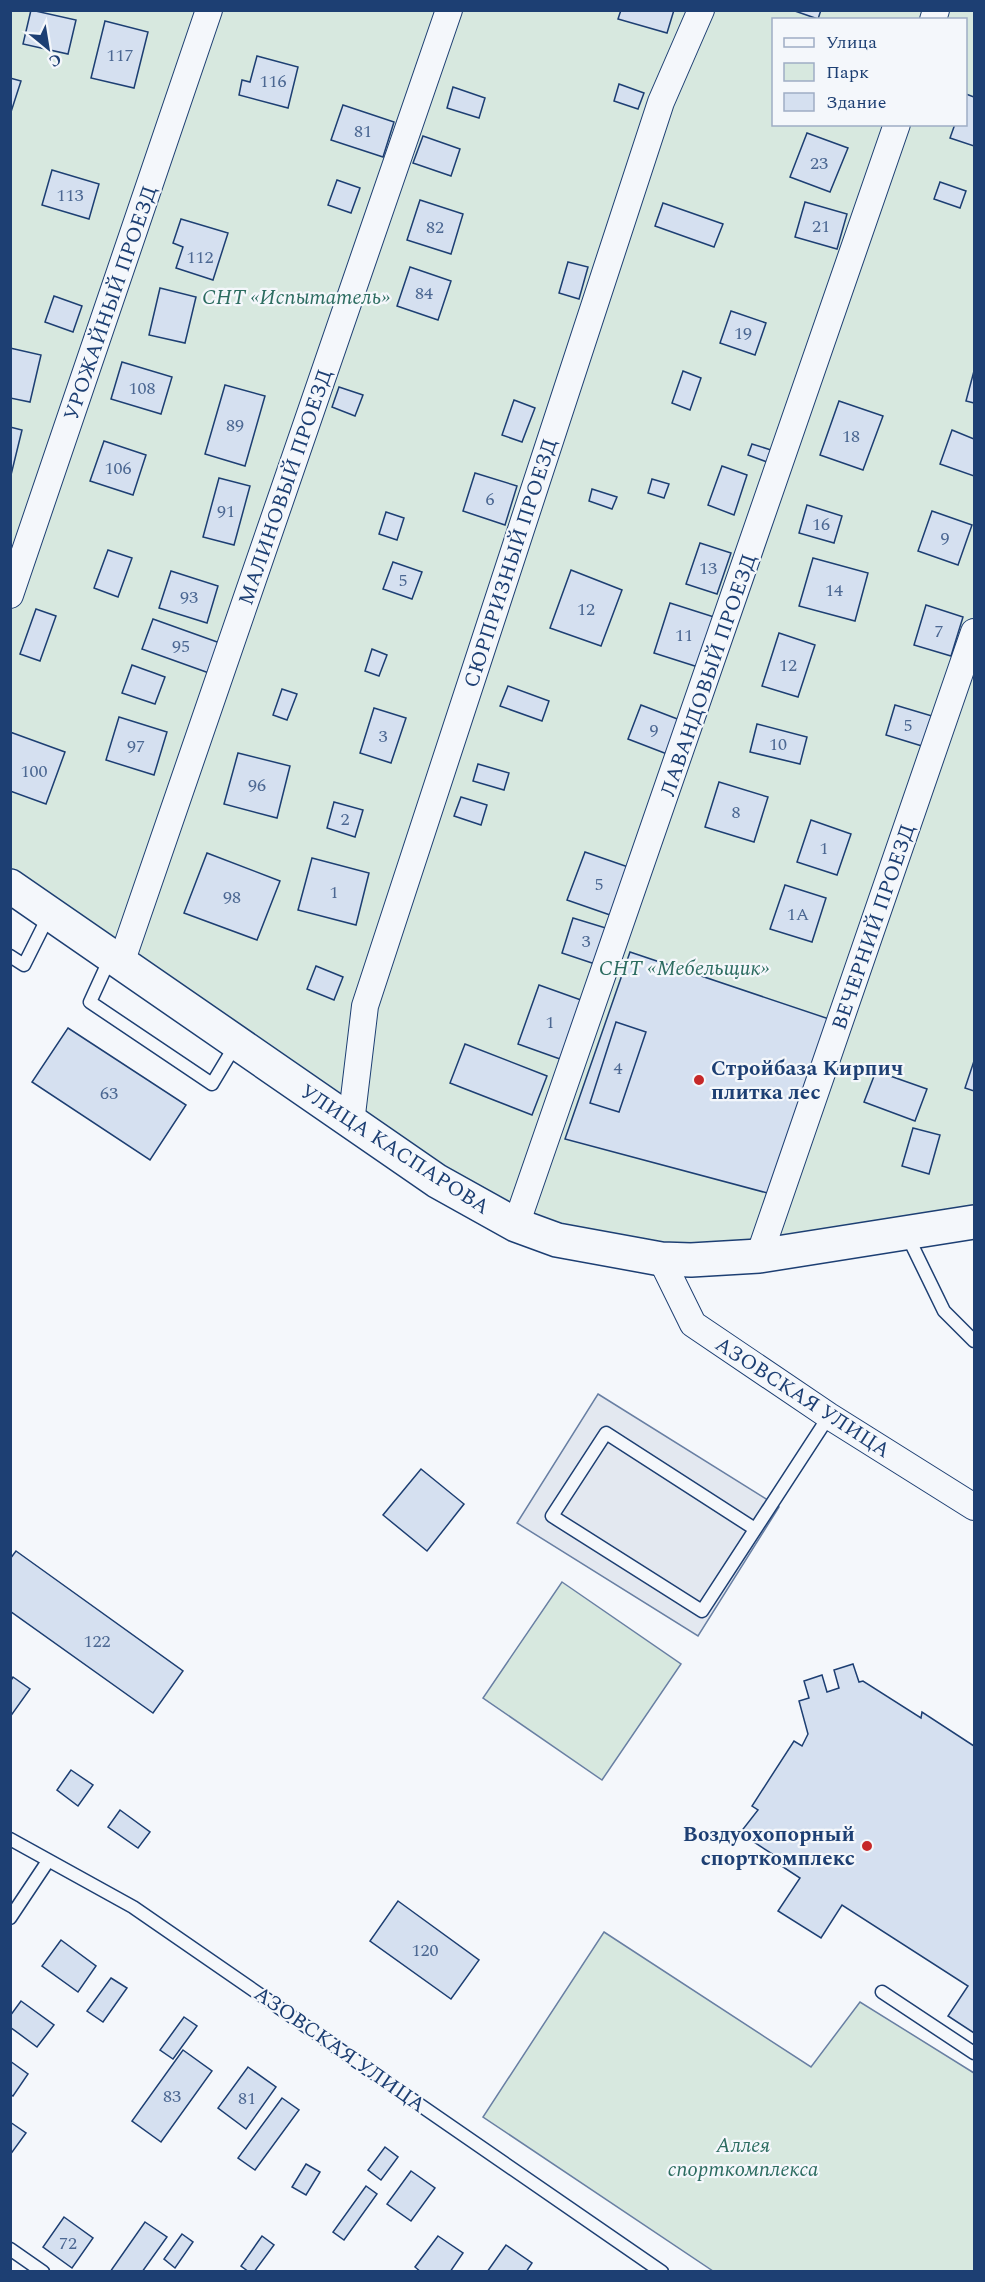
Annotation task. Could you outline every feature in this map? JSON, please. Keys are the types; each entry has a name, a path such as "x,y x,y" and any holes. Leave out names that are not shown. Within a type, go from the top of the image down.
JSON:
{"main road":[{"name":"УЛИЦА КАСПАРОВА","path":"10,886 437,1181 516,1226 557,1240 661,1259 759,1256 975,1222"}],"street":[{"name":"УРОЖАЙНЫЙ ПРОЕЗД","path":"10,595 209,10"},
{"name":"МАЛИНОВЫЙ ПРОЕЗД","path":"116,960 449,10"},
{"name":"СЮРПРИЗНЫЙ ПРОЕЗД","path":"351,1123 365,1006 661,102 701,10"},
{"name":"ЛАВАНДОВЫЙ ПРОЕЗД","path":"516,1226 896,126"},
{"name":"ВЕЧЕРНИЙ ПРОЕЗД","path":"759,1256 975,632"},
{"name":"АЗОВСКАЯ УЛИЦА","path":"661,1259 693,1324 829,1416 975,1507"}],"lane":[{"path":"10,956 24,965 50,914"},
{"path":"116,960 90,1002 212,1084 236,1043"},
{"path":"907,1234 944,1311 975,1341"},
{"path":"755,1529 606,1433 552,1516 702,1611 829,1416"},
{"name":"АЗОВСКАЯ УЛИЦА","path":"10,1839 133,1907 662,2271"},
{"path":"10,1918 48,1861"},
{"path":"882,1992 975,2053"},
{"path":"10,2248 43,2271"}],"green space":[{"path":"11,11 974,11 974,1222 759,1256 557,1240 11,886"},
{"path":"562,1582 681,1664 602,1780 483,1698"},
{"name":"Аллея спорткомплекса","path":"604,1932 811,2067 860,2002 974,2073 974,2271 713,2271 483,2117"}],"shaded area":[{"path":"598,1394 779,1507 698,1636 517,1523"}],"building":[{"path":"31,10 76,20 68,54 23,44"},
{"path":"621,10 674,10 667,33 618,19"},
{"path":"792,10 821,10 818,18"},
{"path":"105,21 148,32 134,88 91,78"},
{"path":"257,56 298,67 288,108 239,95 242,80 250,82"},
{"path":"10,78 21,81 10,115"},
{"path":"619,84 644,93 638,109 614,101"},
{"path":"453,87 485,98 479,118 447,108"},
{"path":"967,94 974,97 974,146 950,138 954,126 967,126"},
{"path":"343,105 394,122 383,157 331,140"},
{"path":"807,133 848,148 830,192 790,177"},
{"path":"423,136 460,149 451,176 413,163"},
{"path":"52,170 99,184 89,219 42,205"},
{"path":"337,180 360,188 351,213 328,205"},
{"path":"940,182 966,191 960,208 934,199"},
{"path":"420,200 463,214 451,254 407,240"},
{"path":"805,202 847,214 837,249 795,237"},
{"path":"663,203 723,224 714,247 655,226"},
{"path":"181,219 228,233 213,280 176,268 183,247 173,243"},
{"path":"568,262 588,267 579,299 559,293"},
{"path":"410,267 451,281 438,320 397,306"},
{"path":"160,288 196,297 185,343 149,335"},
{"path":"54,296 82,306 73,332 45,322"},
{"path":"731,311 766,323 755,355 720,343"},
{"path":"10,348 41,355 30,402 10,398"},
{"path":"122,362 172,377 161,414 111,399"},
{"path":"683,371 701,378 690,410 672,403"},
{"path":"974,371 974,403 966,401"},
{"path":"225,385 265,396 245,466 205,454"},
{"path":"339,387 363,395 355,416 332,407"},
{"path":"514,400 535,408 522,442 502,435"},
{"path":"839,401 883,416 863,470 820,455"},
{"path":"10,427 22,430 10,479"},
{"path":"952,430 974,439 974,476 940,464"},
{"path":"104,441 146,455 133,495 90,481"},
{"path":"752,444 771,450 767,462 748,455"},
{"path":"722,466 747,475 734,515 708,505"},
{"path":"475,473 517,486 505,525 463,511"},
{"path":"219,478 250,486 234,545 203,537"},
{"path":"652,479 669,484 664,498 648,493"},
{"path":"592,489 617,497 612,509 589,501"},
{"path":"807,505 842,516 834,543 799,533"},
{"path":"932,511 972,525 958,565 918,551"},
{"path":"386,512 404,518 397,540 379,534"},
{"path":"700,543 731,553 717,594 686,584"},
{"path":"108,550 132,558 118,597 94,588"},
{"path":"813,558 868,573 855,621 799,606"},
{"path":"393,562 422,572 412,599 383,589"},
{"path":"571,570 622,590 601,646 550,628"},
{"path":"171,571 218,586 207,623 159,608"},
{"path":"670,603 714,617 698,667 654,653"},
{"path":"926,605 963,617 951,656 914,645"},
{"path":"36,609 56,616 40,661 20,654"},
{"path":"153,619 220,643 209,673 142,649"},
{"path":"779,633 815,645 798,697 762,686"},
{"path":"372,649 387,655 379,676 365,671"},
{"path":"132,665 165,677 155,704 122,693"},
{"path":"508,686 549,701 542,721 500,706"},
{"path":"282,689 297,694 287,720 273,715"},
{"path":"641,705 680,720 667,754 628,739"},
{"path":"895,705 932,716 922,746 886,735"},
{"path":"374,708 406,718 391,763 360,753"},
{"path":"119,717 167,732 154,775 106,760"},
{"path":"757,724 807,737 800,764 750,752"},
{"path":"10,732 65,752 46,804 10,791"},
{"path":"238,753 290,766 277,818 224,804"},
{"path":"478,764 509,773 504,790 473,781"},
{"path":"719,782 768,797 754,842 705,827"},
{"path":"461,797 487,805 481,825 454,816"},
{"path":"334,802 363,810 355,837 327,828"},
{"path":"811,820 851,834 837,875 797,862"},
{"path":"585,852 631,868 613,916 567,900"},
{"path":"207,853 280,881 257,940 184,913"},
{"path":"312,858 369,873 356,925 298,910"},
{"path":"785,885 826,898 812,942 770,929"},
{"path":"573,918 609,929 598,965 562,953"},
{"name":"Стройбаза Кирпич плитка лес","path":"630,952 832,1020 771,1194 565,1139"},
{"path":"316,966 343,977 334,1000 307,989"},
{"path":"539,985 581,1000 560,1059 518,1044"},
{"path":"616,1022 646,1032 619,1112 590,1103"},
{"path":"68,1028 186,1105 150,1160 32,1082"},
{"path":"465,1044 547,1076 532,1115 450,1083"},
{"path":"974,1061 974,1091 965,1088"},
{"path":"876,1071 927,1089 915,1121 864,1102"},
{"path":"913,1128 940,1135 929,1174 902,1166"},
{"path":"421,1469 464,1504 427,1551 383,1515"},
{"path":"16,1551 183,1671 153,1713 10,1611 10,1559"},
{"name":"Воздуохопорный спорткомплекс","path":"853,1664 859,1682 863,1681 921,1718 922,1712 974,1746 974,2033 948,2016 968,1986 842,1905 821,1938 778,1911 800,1878 777,1863 780,1859 740,1833 758,1810 752,1806 794,1741 802,1746 808,1734 799,1701 809,1698 804,1681 822,1675 827,1692 839,1688 834,1670"},
{"path":"13,1677 30,1689 10,1717 10,1682"},
{"path":"71,1770 93,1785 78,1806 57,1790"},
{"path":"120,1810 150,1832 138,1848 108,1827"},
{"path":"398,1901 479,1960 451,1999 370,1941"},
{"path":"61,1940 96,1966 78,1992 42,1966"},
{"path":"111,1978 127,1988 103,2022 87,2011"},
{"path":"21,2001 54,2025 37,2047 10,2027 10,2016"},
{"path":"184,2017 197,2026 173,2059 160,2050"},
{"path":"183,2050 212,2071 161,2142 132,2121"},
{"path":"10,2061 28,2074 13,2096 10,2094"},
{"path":"248,2067 276,2087 246,2129 218,2108"},
{"path":"282,2098 299,2110 255,2170 238,2158"},
{"path":"10,2122 26,2133 10,2155"},
{"path":"385,2147 398,2157 381,2180 368,2170"},
{"path":"306,2164 320,2172 306,2195 292,2187"},
{"path":"411,2171 435,2188 411,2221 387,2204"},
{"path":"366,2186 377,2194 344,2240 333,2232"},
{"path":"64,2217 93,2238 72,2268 43,2247"},
{"path":"145,2222 167,2237 142,2272 110,2272"},
{"path":"182,2234 193,2242 175,2268 164,2259"},
{"path":"262,2236 274,2245 254,2272 249,2272 241,2266"},
{"path":"438,2236 463,2253 450,2272 421,2272 415,2267"},
{"path":"506,2245 532,2263 526,2272 487,2272"}],"place":[{"name":"Стройбаза Кирпич плитка лес","path":"699,1080"},
{"name":"Воздуохопорный спорткомплекс","path":"867,1846"}],"park label":[{"name":"СНТ «Испытатель»","path":"296,297"},
{"name":"СНТ «Мебельщик»","path":"684,968"}]}
